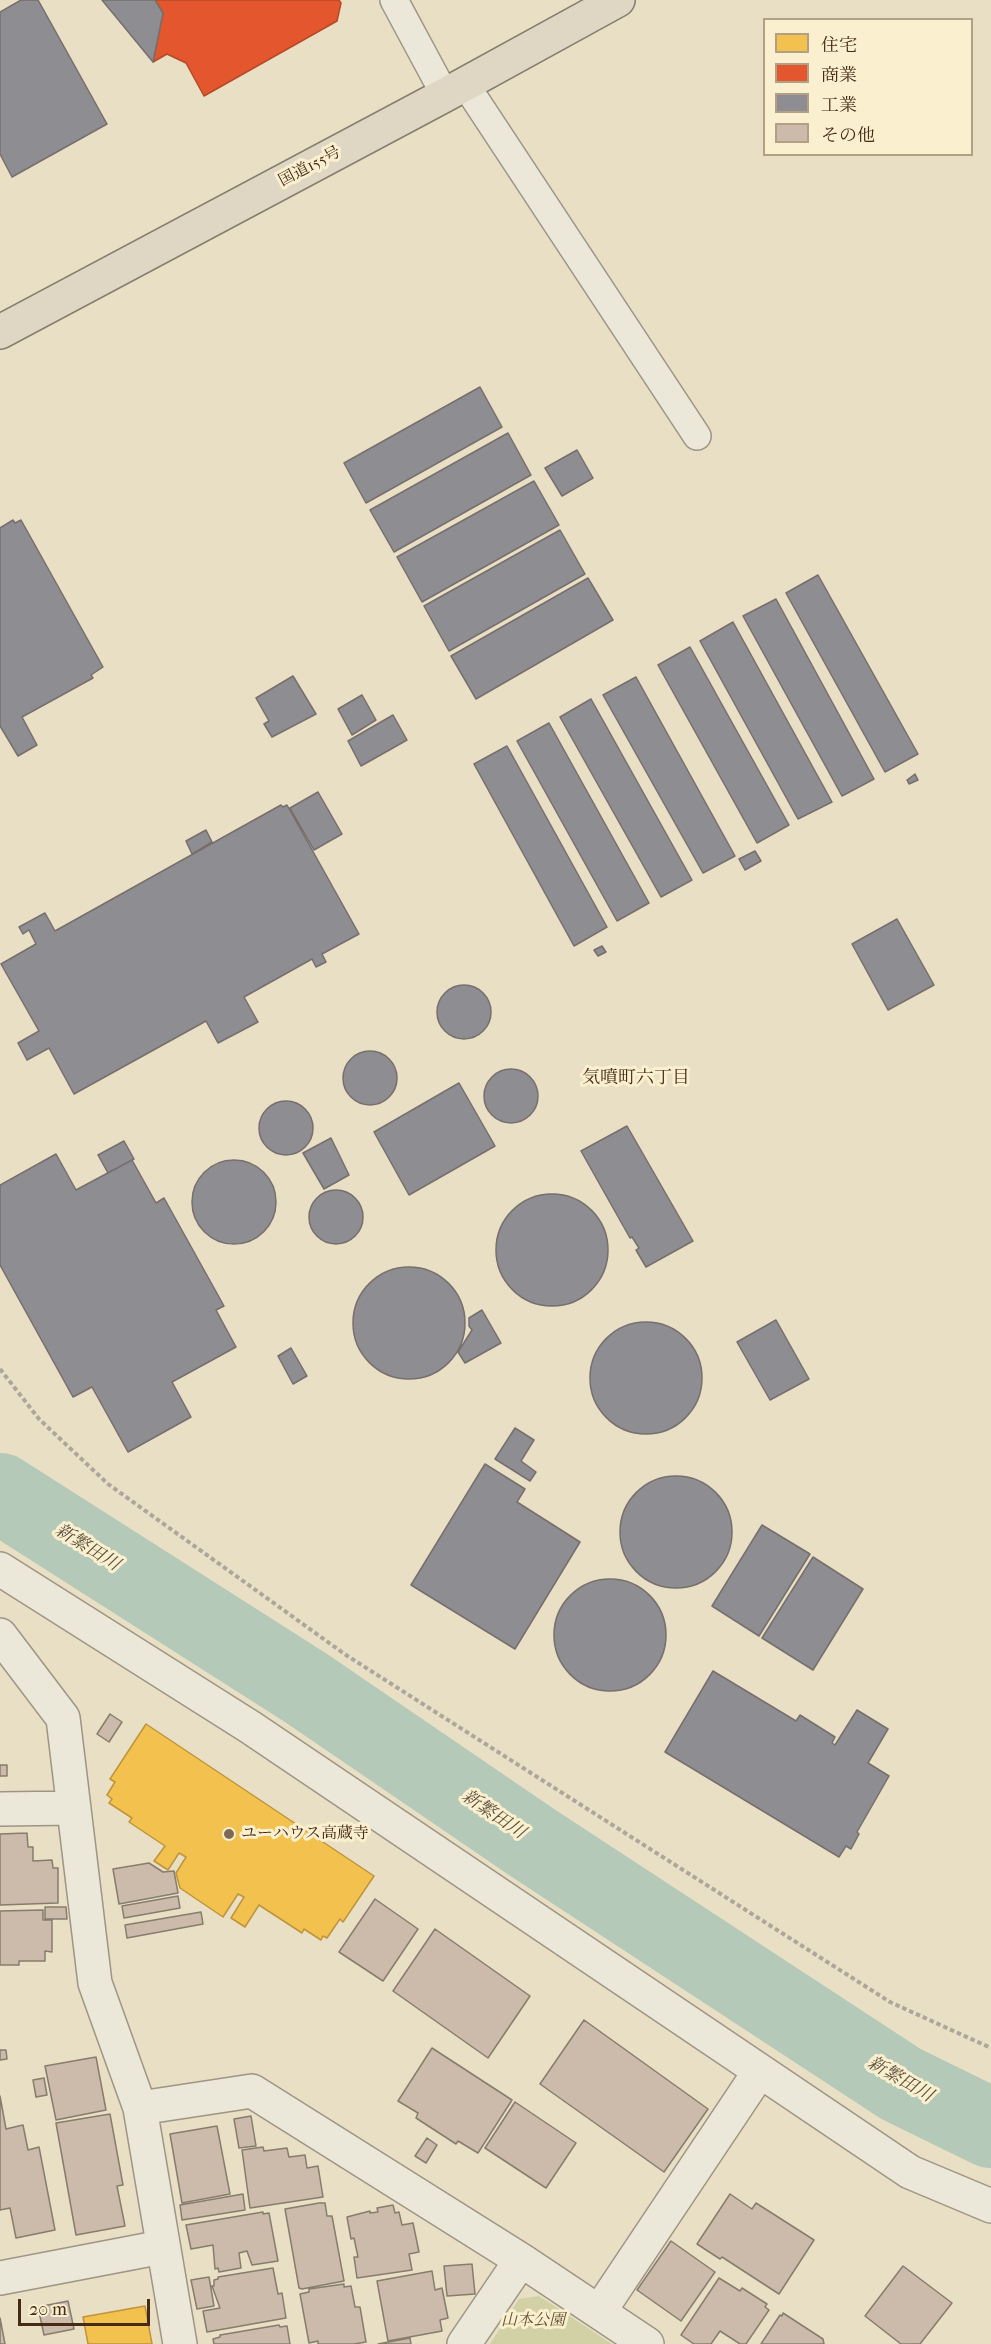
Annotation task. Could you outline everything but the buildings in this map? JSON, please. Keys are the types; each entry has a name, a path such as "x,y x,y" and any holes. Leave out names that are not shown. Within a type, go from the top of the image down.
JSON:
{"highway":[{"name":"国道155号","path":"0,332 618,0"}],"street":[{"path":"0,1569 250,1727 910,2172 991,2206"},
{"path":"0,1635 63,1718 96,1983 140,2108 180,2344"},
{"path":"0,1809 74,1809"},
{"path":"598,2312 760,2071"},
{"path":"140,2108 252,2091 521,2260 647,2344"},
{"path":"0,2278 162,2247"},
{"path":"464,2344 521,2260"}],"lane":[{"path":"394,0 697,436"}],"path":[{"path":"0,1370 39,1419 108,1484 346,1655 891,2002 991,2048"}],"green space":[{"name":"山本公園","path":"539,2296 612,2344 490,2344 519,2299"}],"waterway":[{"name":"新繁田川","path":"0,1486 6,1497"},
{"name":"新繁田川","path":"0,1493 306,1688 533,1843 901,2084 991,2128"}],"place":[{"name":"ユーハウス高蔵寺","path":"229,1834"}],"district":[{"name":"気噴町六丁目","path":"636,1079"}]}
